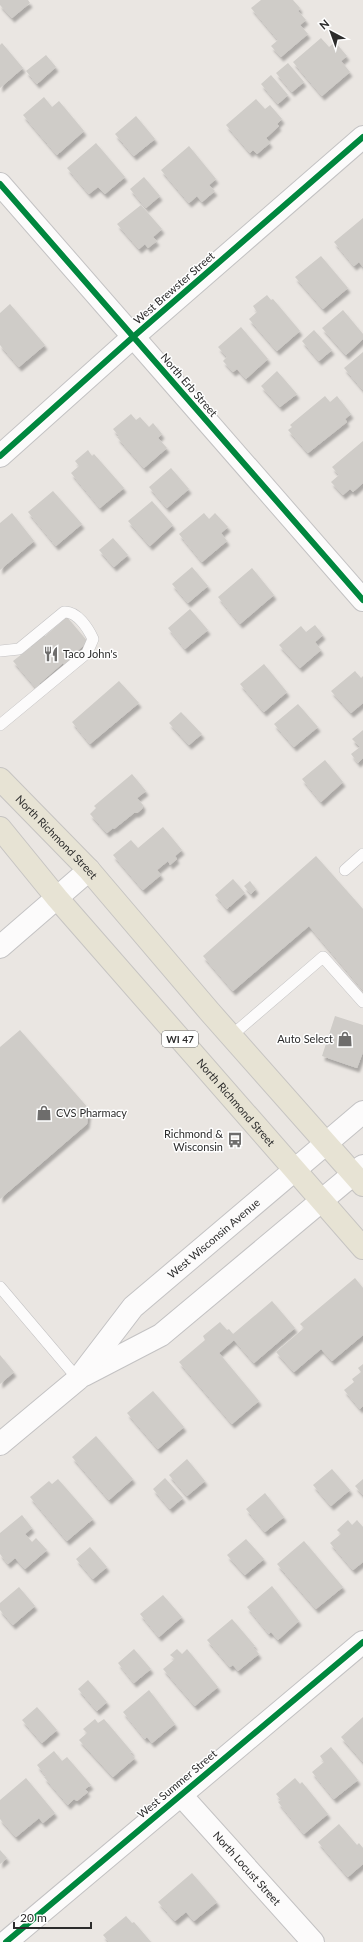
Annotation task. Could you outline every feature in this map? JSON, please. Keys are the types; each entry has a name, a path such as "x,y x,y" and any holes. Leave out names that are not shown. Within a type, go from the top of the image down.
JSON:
{"main road":[{"name":"North Richmond Street","path":"0,779 89,870 231,1036 327,1144 360,1175"},
{"name":"North Richmond Street","path":"0,828 57,898 363,1248"}],"street":[{"name":"West Brewster Street","path":"0,456 133,336 363,137"},
{"name":"North Erb Street","path":"0,184 363,600"},
{"path":"0,947 89,870"},
{"name":"West Wisconsin Avenue","path":"0,1444 78,1378 133,1307 296,1171 363,1112"},
{"name":"West Wisconsin Avenue","path":"78,1378 161,1335 322,1201 360,1175"},
{"name":"West Summer Street","path":"6,1942 180,1794 363,1642"},
{"name":"North Locust Street","path":"180,1794 313,1942"}],"lane":[{"path":"0,651 20,649 64,612 74,614 90,632 93,639 86,653 0,725"},
{"path":"345,870 363,854"},
{"path":"231,1036 323,957 363,1002"},
{"path":"0,1288 78,1378"}],"building":[{"path":"0,0 28,0 30,3 12,18 0,5"},
{"path":"261,0 293,0 300,8 298,11 306,20 300,25 308,34 281,57 271,46 278,40 251,8"},
{"path":"321,38 329,47 335,42 347,56 341,61 350,72 322,96 293,62"},
{"path":"2,43 23,68 0,88 0,45"},
{"path":"46,55 56,67 37,84 26,71"},
{"path":"288,63 304,82 292,92 276,73"},
{"path":"271,75 288,95 278,104 261,84"},
{"path":"44,97 52,107 59,101 84,131 57,155 23,115"},
{"path":"256,99 265,109 270,105 282,119 277,124 279,126 266,138 270,143 257,154 253,150 250,153 226,125"},
{"path":"136,116 155,139 134,156 115,134"},
{"path":"96,143 125,177 105,194 98,187 89,194 67,168"},
{"path":"189,146 216,179 209,185 215,191 202,202 197,196 189,203 161,170"},
{"path":"144,177 160,196 146,208 130,189"},
{"path":"141,205 162,229 153,237 157,241 148,248 145,244 139,249 117,224"},
{"path":"363,218 363,267 359,262 354,266 334,242"},
{"path":"321,256 348,288 323,309 295,277"},
{"path":"267,295 271,300 273,299 300,331 277,351 249,319 257,312 253,306"},
{"path":"10,304 45,345 19,367 0,345 0,313"},
{"path":"343,310 363,334 363,339 346,355 322,328"},
{"path":"241,327 268,359 246,379 237,369 233,372 223,361 227,357 218,347"},
{"path":"314,330 332,350 319,361 302,341"},
{"path":"363,352 363,390 344,368"},
{"path":"277,371 297,394 280,407 261,386"},
{"path":"325,396 330,402 337,396 351,414 345,419 347,422 308,453 288,430 292,427 290,425"},
{"path":"131,414 136,420 140,417 149,427 153,423 162,434 158,438 167,448 144,468 117,437 119,436 113,429"},
{"path":"363,441 363,483 353,492 350,489 343,495 331,482 339,475 332,467"},
{"path":"88,450 92,456 94,454 124,488 100,508 71,473 79,466 75,461"},
{"path":"171,468 189,489 167,508 149,487"},
{"path":"53,491 82,524 56,546 28,512"},
{"path":"152,501 173,525 150,546 128,521"},
{"path":"12,513 34,541 0,570 0,523"},
{"path":"204,513 209,519 215,513 228,527 221,533 227,541 202,562 179,534"},
{"path":"113,538 128,555 114,567 99,550"},
{"path":"192,567 208,586 188,603 172,584"},
{"path":"252,568 274,595 240,624 218,597"},
{"path":"190,609 208,630 185,649 168,628"},
{"name":"Taco John's","path":"67,617 88,642 76,652 78,655 65,666 63,663 39,684 41,686 37,689 13,661 31,647 29,645 42,634 45,636"},
{"path":"315,625 323,635 315,642 321,650 300,668 279,645 301,626 306,632"},
{"path":"264,664 287,692 264,712 240,684"},
{"path":"355,671 361,678 363,676 363,703 351,713 331,691"},
{"path":"119,681 139,703 90,744 72,722"},
{"path":"298,704 318,727 294,747 274,724"},
{"path":"181,712 202,734 189,745 169,723"},
{"path":"363,730 363,758 358,763 351,754 360,747 352,739"},
{"path":"325,760 343,782 321,802 302,779"},
{"path":"132,774 146,791 137,798 143,805 142,809 137,813 134,813 107,833 90,814 96,808 94,806"},
{"path":"163,827 182,850 175,856 177,859 170,865 168,861 157,870 161,875 143,890 113,855 131,840 138,848"},
{"path":"316,856 363,909 363,990 309,926 233,991 203,956"},
{"path":"233,879 245,893 227,909 215,895"},
{"path":"250,881 256,889 251,894 244,886"},
{"name":"Auto Select","path":"335,1016 363,1025 363,1052 357,1068 322,1056"},
{"name":"CVS Pharmacy","path":"20,1030 89,1109 87,1124 0,1199 0,1047"},
{"path":"355,1278 363,1288 363,1335 332,1361 321,1349 294,1372 276,1352 304,1328 300,1324"},
{"path":"272,1301 295,1328 254,1363 234,1340 219,1353 259,1401 232,1424 179,1362 205,1340 203,1336 220,1322 233,1334"},
{"path":"0,1355 14,1372 0,1384"},
{"path":"363,1364 363,1406 360,1409 344,1390 354,1382 352,1379 361,1372 358,1368"},
{"path":"153,1391 184,1427 158,1449 127,1413"},
{"path":"96,1436 133,1479 109,1500 72,1457"},
{"path":"187,1459 205,1481 187,1496 169,1475"},
{"path":"332,1469 350,1490 331,1506 313,1485"},
{"path":"165,1478 183,1498 170,1509 153,1489"},
{"path":"58,1479 93,1519 67,1541 30,1497 49,1481 52,1484"},
{"path":"363,1479 363,1495 355,1486"},
{"path":"265,1493 284,1517 265,1532 246,1509"},
{"path":"22,1515 32,1528 25,1534 32,1542 36,1538 47,1550 25,1569 15,1558 8,1564 0,1554 0,1533"},
{"path":"348,1520 352,1525 357,1520 363,1527 363,1562 353,1570 330,1543 341,1534 337,1530"},
{"path":"246,1539 264,1559 245,1575 227,1555"},
{"path":"304,1541 343,1587 316,1609 277,1564"},
{"path":"90,1547 107,1567 93,1579 76,1559"},
{"path":"272,1586 299,1621 278,1640 271,1632 269,1634 247,1607"},
{"path":"19,1587 35,1606 13,1625 0,1610 0,1603"},
{"path":"163,1595 182,1617 159,1637 140,1614"},
{"path":"232,1619 255,1646 253,1647 259,1654 238,1671 233,1665 230,1667 207,1640"},
{"path":"134,1649 151,1669 134,1683 118,1663"},
{"path":"177,1649 182,1654 187,1649 218,1687 195,1706 163,1669 175,1659 170,1655"},
{"path":"88,1680 107,1702 97,1711 78,1689"},
{"path":"149,1690 175,1724 152,1743 147,1737 145,1739 123,1712"},
{"path":"37,1707 57,1730 42,1743 22,1720"},
{"path":"363,1717 363,1762 341,1737"},
{"path":"95,1719 98,1723 104,1719 132,1752 130,1753 135,1758 113,1777 79,1740 87,1733 83,1729"},
{"path":"331,1747 358,1780 334,1799 312,1772 324,1762 320,1756"},
{"path":"54,1751 62,1761 67,1757 91,1785 85,1789 88,1792 77,1801 74,1799 68,1805 44,1777 46,1776 37,1765"},
{"path":"26,1778 55,1813 43,1823 39,1818 16,1837 0,1819 0,1800"},
{"path":"295,1778 300,1784 302,1782 328,1814 304,1834 278,1802 281,1800 276,1794"},
{"path":"339,1824 357,1845 359,1843 363,1848 363,1864 348,1877 318,1842"},
{"path":"0,1850 7,1858 0,1864"},
{"path":"192,1873 217,1902 194,1921 186,1912 175,1921 158,1902"},
{"path":"126,1916 132,1923 134,1922 151,1942 109,1942 103,1935"}],"cycle path":[{"path":"0,456 133,337 363,137"},
{"path":"0,184 363,600"},
{"path":"6,1942 363,1642"}],"place":[{"name":"Taco John's","path":"51,654"},
{"name":"Auto Select","path":"345,1039"},
{"name":"CVS Pharmacy","path":"44,1113"},
{"name":"Richmond & Wisconsin","path":"235,1140"}]}
